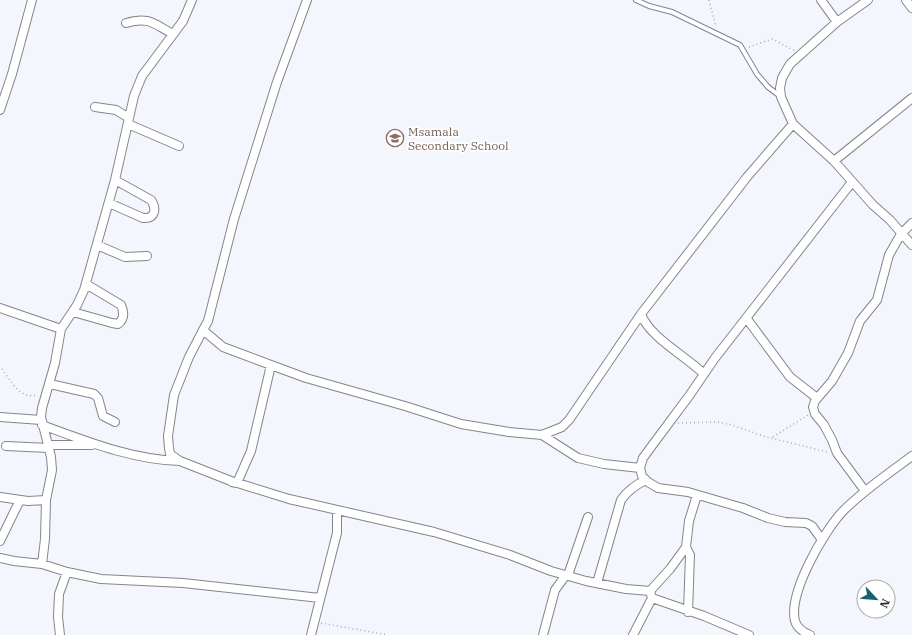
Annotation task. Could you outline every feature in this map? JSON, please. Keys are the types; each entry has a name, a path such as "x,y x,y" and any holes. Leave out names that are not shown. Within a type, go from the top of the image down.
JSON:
{"street":[{"path":"0,110 12,74 32,0"},
{"path":"42,564 45,539 46,500 52,470 51,457 42,422 42,408 61,329 73,312 86,284 115,180 134,96 142,76 183,21 192,0"},
{"path":"307,0 277,82 234,219 211,302 208,321 189,357 174,394 168,436 170,454 180,461 232,481 289,499 434,532 510,555 567,575 651,594 688,612 704,616 749,635"},
{"path":"821,0 837,22"},
{"path":"868,0 837,22 799,54 790,64 782,78 780,88 781,97 793,124 834,161 912,245"},
{"path":"906,0 912,8"},
{"path":"126,23 141,20 152,21 173,34"},
{"path":"834,161 912,98"},
{"path":"95,107 116,110 128,121 179,146"},
{"path":"203,330 223,347 306,378 405,406 461,424 509,432 542,435 562,427 569,420 641,314 747,177 793,124"},
{"path":"109,203 143,218 149,219 153,216 154,211 151,200 115,180"},
{"path":"822,540 812,526 806,523 786,522 768,518 743,508 697,495 677,490 658,488 642,476 640,468 643,458 715,358 747,319 852,182"},
{"path":"865,491 836,453 824,425 813,406 817,398 832,381 848,353 860,321 877,300 889,255 901,234 912,224"},
{"path":"97,245 125,257 147,256"},
{"path":"73,312 112,323 118,324 122,321 123,315 121,305 86,284"},
{"path":"0,308 61,329"},
{"path":"641,314 644,322 651,331 692,362 704,374"},
{"path":"747,319 790,378 817,398"},
{"path":"232,481 237,482 247,461 271,365"},
{"path":"48,387 94,394 98,398 103,416 115,422"},
{"path":"0,416 42,422 99,444 158,461 180,461"},
{"path":"542,435 578,458 604,464 640,468"},
{"path":"6,446 48,447 99,444"},
{"path":"809,635 802,631 795,621 795,603 806,568 822,540 835,520 865,491 912,456"},
{"path":"597,583 621,500 626,492 646,480"},
{"path":"633,635 651,594 686,547 689,521 697,495"},
{"path":"0,497 20,500 46,500"},
{"path":"0,542 20,500"},
{"path":"311,635 337,533 337,511"},
{"path":"543,635 555,590 567,575 588,518"},
{"path":"686,547 690,555 688,612"},
{"path":"0,558 14,562 42,564 101,580 183,583 320,598"},
{"path":"60,635 58,617 59,594 67,572"}],"lane":[{"path":"636,0 649,6 672,12 717,33 743,48 757,74 768,87 781,97"}],"path":[{"path":"709,0 717,33"},
{"path":"743,48 772,39 791,48 799,54"},
{"path":"2,369 14,386 22,393 34,396 48,387"},
{"path":"772,438 814,410"},
{"path":"668,424 718,422 772,438 836,453"},
{"path":"314,622 334,624 388,635"}],"place":[{"name":"Msamala Secondary School","path":"395,138"}]}
